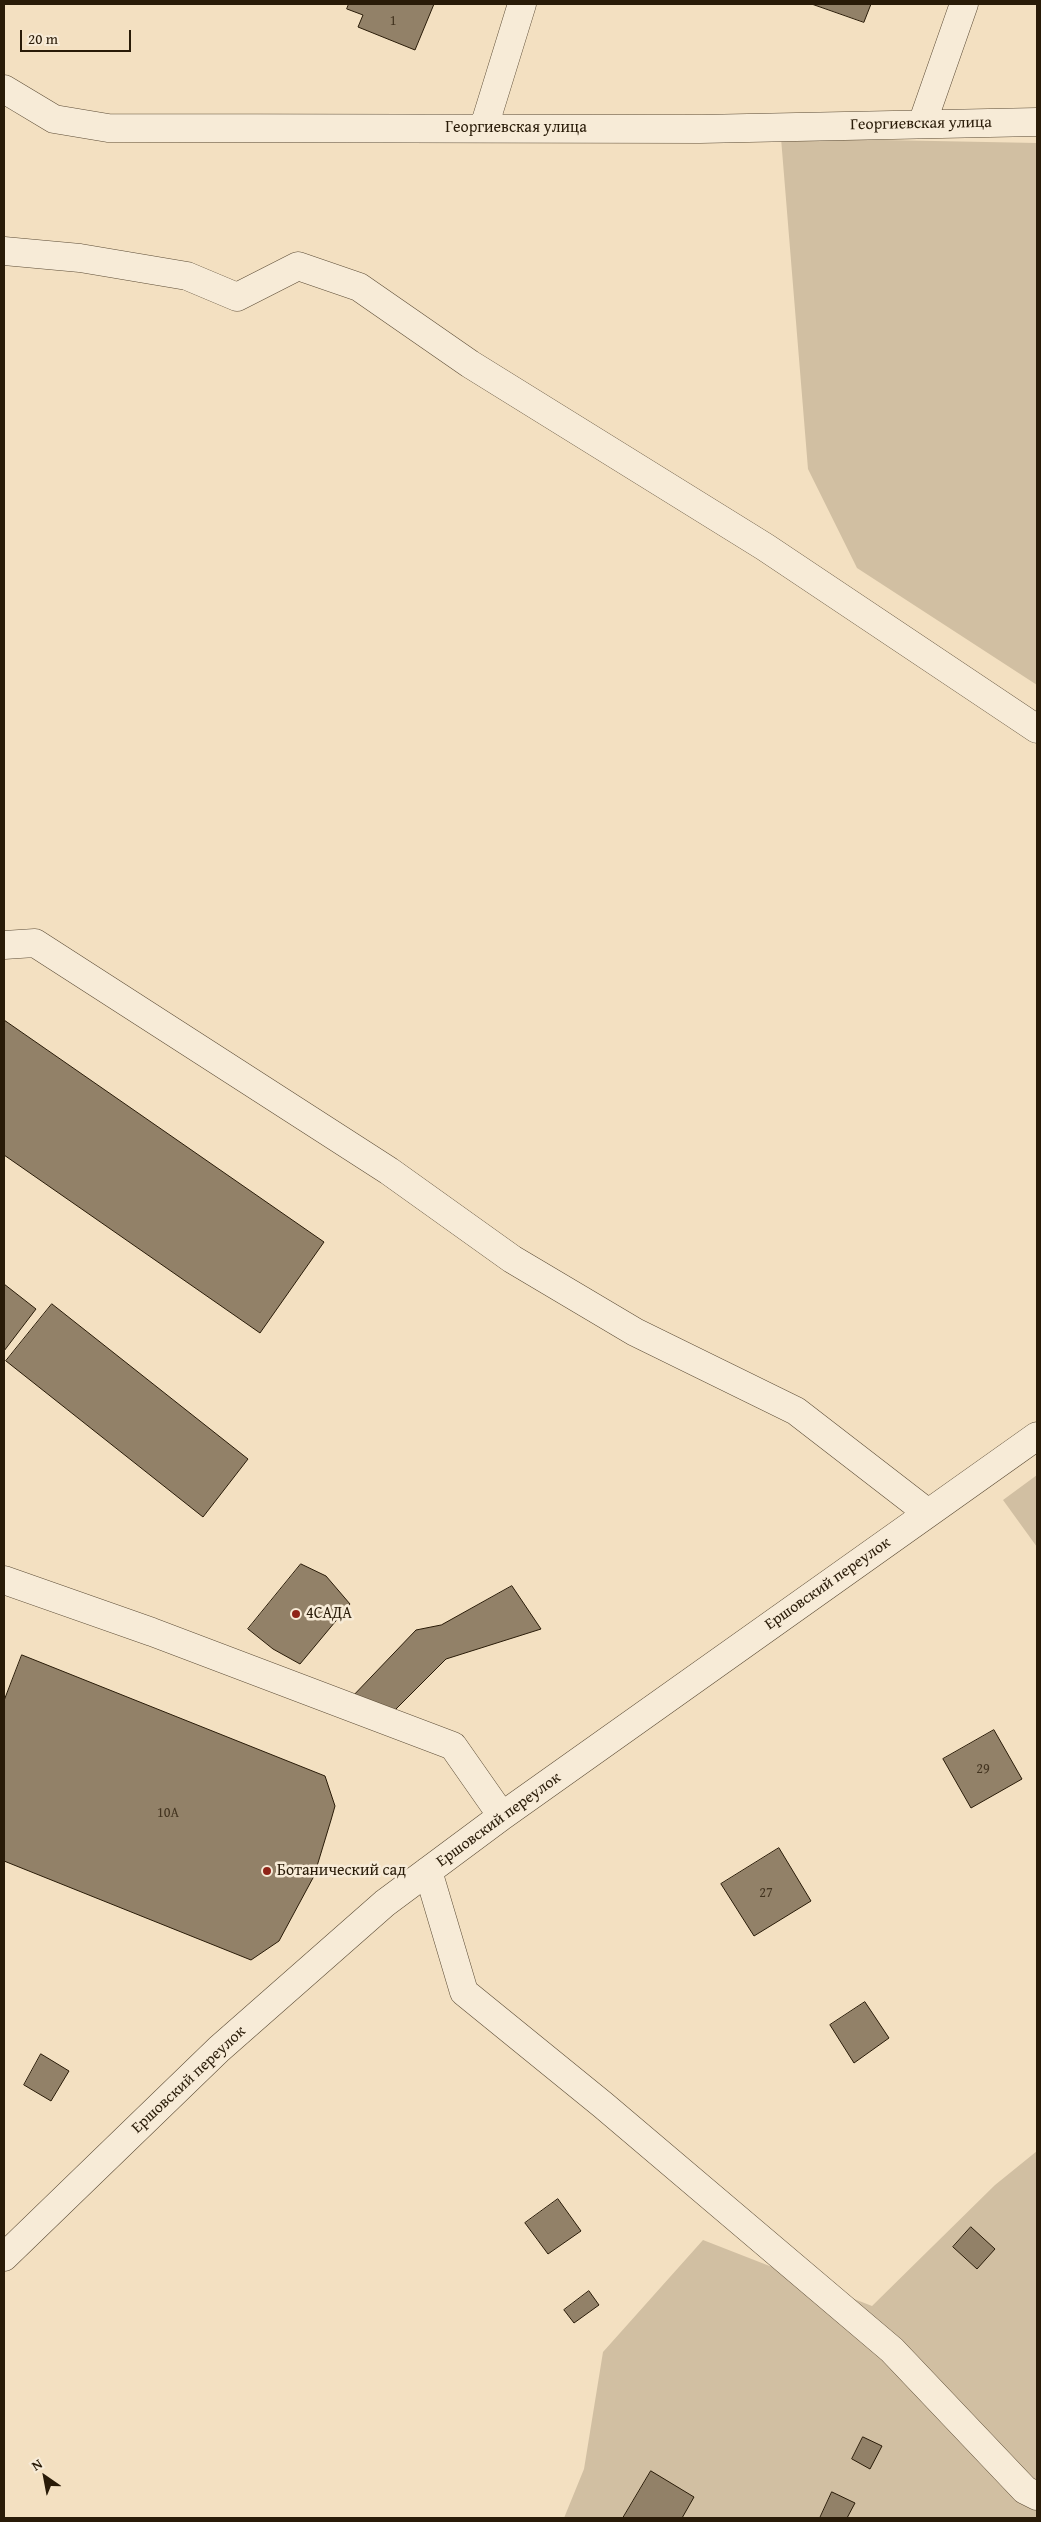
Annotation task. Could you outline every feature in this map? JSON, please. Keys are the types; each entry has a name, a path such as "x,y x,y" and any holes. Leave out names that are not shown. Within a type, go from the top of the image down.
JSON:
{"street":[{"path":"484,127 522,4"},
{"path":"922,124 964,4"},
{"name":"Георгиевская улица","path":"4,89 54,119 108,128 484,127 700,129 1037,122"},
{"path":"4,251 80,258 187,276 237,297 298,266 359,287 470,364 765,547 1037,729"},
{"path":"4,945 35,943 389,1171 512,1259 635,1332 796,1411 928,1514"},
{"name":"Ершовский переулок","path":"4,2257 219,2049 385,1903 502,1816 1037,1436"},
{"path":"4,1580 152,1632 453,1746 502,1816"},
{"path":"428,1871 464,1992 603,2105 892,2350 1026,2490 1037,2496"}],"shaded area":[{"path":"781,138 1037,143 1037,685 857,568 808,469"},
{"path":"1037,1475 1037,1547 1003,1500"},
{"path":"1037,2151 1037,2518 564,2518 584,2469 603,2352 703,2240 872,2306 995,2185"}],"building":[{"path":"349,4 434,4 415,50 358,27 363,15 347,9"},
{"path":"812,4 871,4 864,22"},
{"path":"4,1020 324,1242 260,1333 4,1155"},
{"path":"4,1284 36,1309 4,1351"},
{"path":"52,1304 248,1459 203,1517 6,1361"},
{"path":"301,1564 326,1576 350,1604 300,1664 273,1649 248,1629"},
{"path":"512,1586 541,1629 446,1659 390,1715 350,1699 416,1630 441,1625"},
{"path":"22,1655 325,1776 335,1806 314,1876 279,1941 251,1960 4,1861 4,1701"},
{"path":"994,1730 1022,1779 971,1808 943,1759"},
{"path":"779,1848 811,1901 754,1936 721,1884"},
{"path":"865,2002 889,2038 854,2063 830,2025"},
{"path":"41,2054 69,2071 51,2101 24,2085"},
{"path":"558,2199 581,2231 548,2254 525,2223"},
{"path":"971,2227 995,2249 977,2269 953,2247"},
{"path":"589,2291 599,2305 574,2323 564,2310"},
{"path":"863,2437 882,2446 870,2469 852,2459"},
{"path":"651,2471 694,2497 682,2518 623,2518"},
{"path":"832,2492 855,2503 847,2518 820,2518"}],"place":[{"name":"4САДА","path":"296,1614"},
{"name":"Ботанический сад","path":"267,1871"}]}
